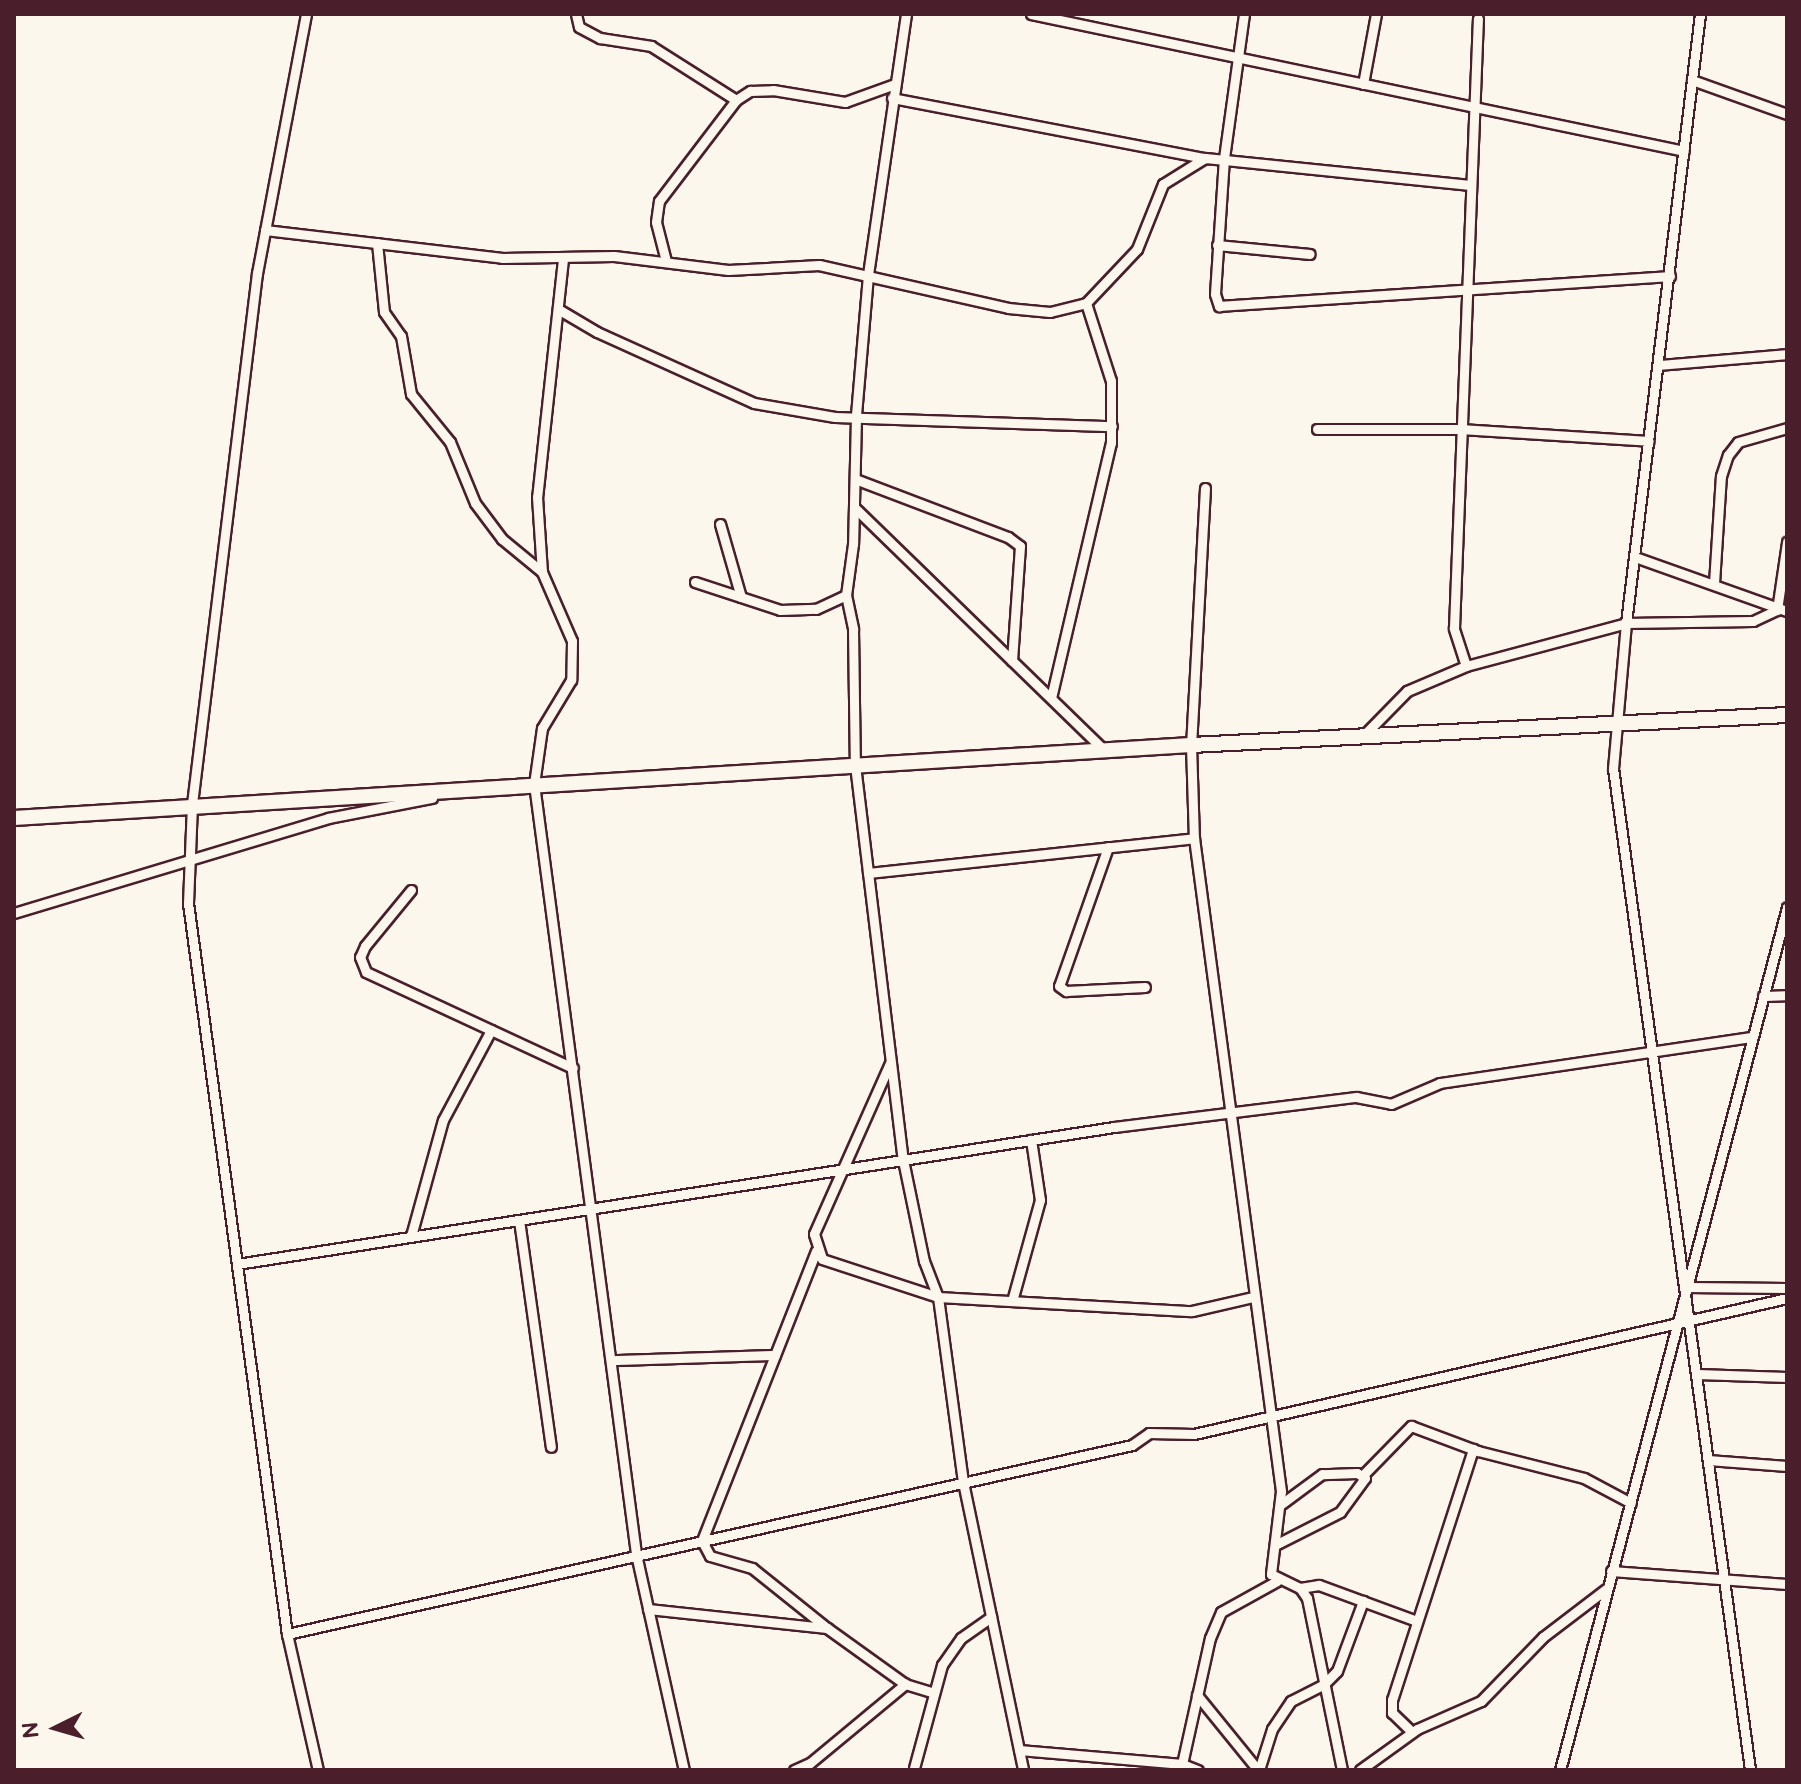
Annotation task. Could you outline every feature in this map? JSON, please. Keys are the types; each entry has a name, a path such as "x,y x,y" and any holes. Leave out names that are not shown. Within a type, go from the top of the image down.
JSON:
{"street":[{"path":"306,14 265,230 192,804 188,903 287,1634 318,1770"},
{"path":"576,14 579,27 600,38 651,46 736,100"},
{"path":"906,14 868,275 856,416 854,507 846,595 853,629 855,765 903,1160 924,1261 938,1297 963,1482 1023,1770"},
{"path":"1031,14 1238,54 1474,111 1684,151"},
{"path":"1244,14 1224,158 1217,245 1219,306 1670,276"},
{"path":"1363,84 1376,14"},
{"path":"1700,14 1626,623 1613,768 1750,1770"},
{"path":"1466,666 1454,628 1478,18"},
{"path":"1692,80 1787,114"},
{"path":"666,261 656,222 659,201 736,100 750,91 773,90 845,102 895,84"},
{"path":"892,98 1205,158 1471,185"},
{"path":"265,230 502,258 666,261 728,270 819,265 1008,308 1050,312 1086,303 1137,249 1163,184 1205,158"},
{"path":"377,243 384,312 401,336 411,394 450,442 475,503 502,539 542,572"},
{"path":"1217,245 1310,254"},
{"path":"563,259 537,497 542,572 572,641 571,680 542,728 534,784 614,1360 636,1554 684,1770"},
{"path":"1051,698 1112,426 1111,381 1086,303"},
{"path":"558,309 597,332 754,403 856,416 1112,426"},
{"path":"1659,365 1787,354"},
{"path":"1714,583 1721,476 1728,455 1738,442 1787,428"},
{"path":"1317,429 1460,429 1649,441"},
{"path":"855,479 1008,537 1020,546 1012,661"},
{"path":"1205,488 1191,745 1194,838 1280,1505 1271,1574 1277,1581 1300,1588 1319,1585 1417,1621"},
{"path":"854,507 1104,750"},
{"path":"720,524 741,597"},
{"path":"1782,610 1787,542"},
{"path":"1635,557 1782,610"},
{"path":"695,582 780,610 816,609 846,595"},
{"path":"1363,736 1407,691 1466,666 1626,623 1753,621 1782,610"},
{"path":"14,818 192,804 1104,750 1787,715"},
{"path":"14,913 328,818 494,786"},
{"path":"868,873 1194,838"},
{"path":"1108,847 1059,986 1066,991 1145,987"},
{"path":"411,890 365,946 361,967 573,1068"},
{"path":"1560,1770 1787,907"},
{"path":"1763,996 1787,995"},
{"path":"411,1236 443,1120 491,1030"},
{"path":"237,1264 1031,1140 1356,1097 1391,1104 1440,1083 1752,1037"},
{"path":"891,1061 814,1234 816,1251 702,1541 710,1556 752,1568 827,1628 905,1684 934,1693"},
{"path":"1012,1301 1040,1200 1031,1140"},
{"path":"519,1220 551,1447"},
{"path":"816,1251 822,1259 938,1297 1192,1311 1253,1297"},
{"path":"1686,1287 1787,1288"},
{"path":"287,1634 1132,1445 1149,1433 1194,1434 1787,1298"},
{"path":"614,1360 775,1355"},
{"path":"1697,1374 1787,1377"},
{"path":"1280,1505 1322,1474 1363,1475 1411,1426 1473,1449 1584,1478 1631,1503"},
{"path":"1412,1732 1392,1713 1392,1700 1473,1449"},
{"path":"1708,1460 1787,1466"},
{"path":"1277,1544 1289,1543 1340,1512 1364,1482 1363,1475"},
{"path":"1611,1571 1787,1584"},
{"path":"1182,1764 1197,1695 1221,1612 1277,1581"},
{"path":"1300,1588 1307,1598 1342,1770"},
{"path":"1360,1770 1412,1732 1481,1701 1543,1637 1606,1589"},
{"path":"1258,1770 1272,1729 1291,1701 1324,1684 1352,1640 1363,1601"},
{"path":"648,1609 827,1628"},
{"path":"914,1768 942,1665 961,1638 991,1617"},
{"path":"794,1770 810,1763 905,1684"},
{"path":"1197,1695 1258,1770"},
{"path":"1019,1750 1182,1764 1198,1770"}]}
